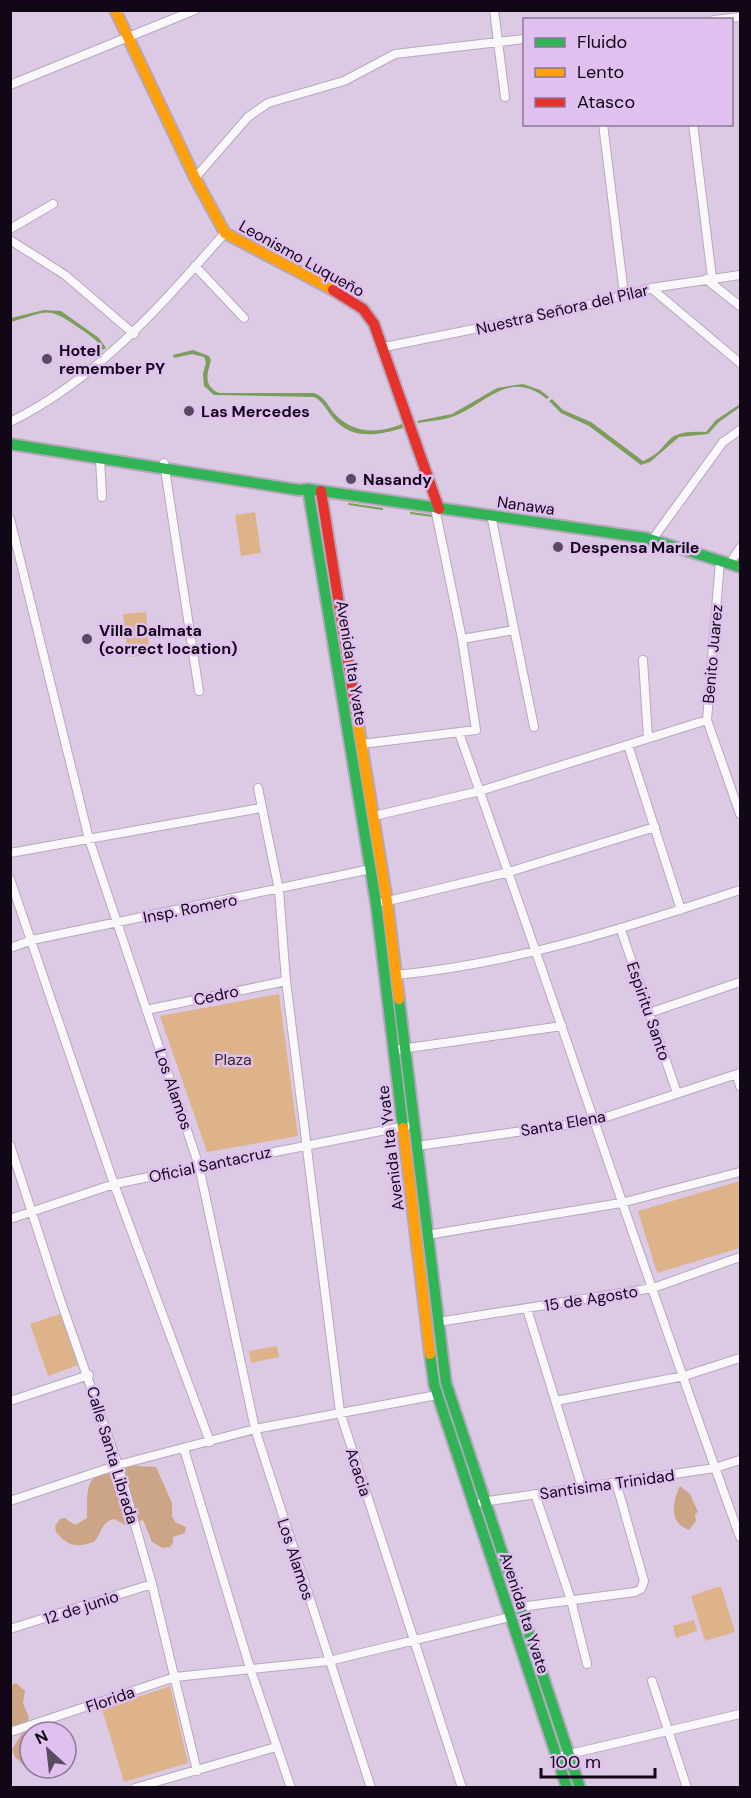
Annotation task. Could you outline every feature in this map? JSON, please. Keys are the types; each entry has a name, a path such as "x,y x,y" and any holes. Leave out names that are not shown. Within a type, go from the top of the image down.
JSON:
{"street":[{"name":"Leonismo Luqueño","path":"115,10 195,178 225,233 357,303 374,324 437,508"},
{"path":"10,85 195,10"},
{"path":"494,10 496,42 505,97"},
{"path":"195,178 248,117 268,103 344,81 388,56 523,39"},
{"path":"603,126 624,294"},
{"path":"693,126 709,279 741,306"},
{"path":"10,229 52,204"},
{"path":"10,422 63,392 134,334 225,233"},
{"path":"10,240 64,275 134,334"},
{"path":"195,266 244,318"},
{"name":"Nuestra Señora del Pilar","path":"384,348 565,311 651,288 741,275"},
{"path":"651,288 741,363"},
{"path":"652,540 723,442 741,430"},
{"name":"Nanawa","path":"10,438 164,466"},
{"name":"Nanawa","path":"10,444 299,485 306,489 652,540 730,564"},
{"path":"100,458 102,497"},
{"path":"164,466 199,691"},
{"name":"Avenida Ita Yvate","path":"306,489 362,744 359,763 374,816 399,1049 438,1369 450,1397 580,1788"},
{"name":"Avenida Ita Yvate","path":"321,491 337,629 359,763 371,869 382,902 396,975 399,1049"},
{"path":"362,744 459,734 476,730 462,639 437,508"},
{"path":"491,516 534,727"},
{"name":"Los Alamos","path":"10,519 89,839 199,1166 255,1429 371,1788"},
{"path":"730,564 741,549"},
{"name":"Benito Juarez","path":"730,564 707,720 741,814"},
{"path":"462,639 514,630"},
{"path":"643,660 648,738"},
{"path":"374,816 480,791 707,720"},
{"path":"459,734 538,953 621,1203 741,1537"},
{"path":"628,745 681,910"},
{"name":"Acacia","path":"258,788 279,890 286,981 340,1412 462,1788"},
{"path":"10,853 261,808"},
{"path":"382,902 509,872 655,827"},
{"name":"Insp. Romero","path":"10,948 32,940 371,869"},
{"path":"10,879 114,1184 210,1442"},
{"path":"396,975 434,972 538,953 621,930 741,890"},
{"name":"Espiritu Santo","path":"621,930 677,1093"},
{"name":"Cedro","path":"146,1010 286,981"},
{"path":"649,1013 741,982"},
{"path":"399,1049 562,1026"},
{"path":"739,1074 741,1086"},
{"name":"Santa Elena","path":"417,1146 594,1121 739,1074"},
{"name":"Avenida Ita Yvate","path":"409,1125 417,1146 417,1199 427,1235 438,1322 437,1395 567,1788"},
{"name":"Oficial Santacruz","path":"10,1219 32,1209 114,1184 409,1125"},
{"name":"Calle Santa Librada","path":"10,1145 59,1296 118,1465 152,1584 197,1771"},
{"path":"427,1235 621,1203 741,1172"},
{"name":"15 de Agosto","path":"438,1322 653,1288 741,1257"},
{"path":"527,1309 582,1487"},
{"path":"556,1401 684,1376 741,1358"},
{"path":"10,1401 88,1375"},
{"path":"10,1501 118,1465 255,1429 437,1395"},
{"path":"184,1449 250,1668 291,1788"},
{"name":"Santisima Trinidad","path":"473,1504 715,1468 741,1460"},
{"path":"510,1617 521,1611 571,1600 635,1592 641,1588 644,1581 616,1482"},
{"path":"535,1494 571,1600 587,1664"},
{"name":"12 de junio","path":"10,1629 152,1584"},
{"name":"Florida","path":"10,1732 176,1677 329,1661 415,1642 510,1617"},
{"path":"652,1681 687,1788"},
{"path":"557,1757 741,1714"},
{"path":"135,1788 276,1748"}],"green space":[{"path":"255,512 261,553 241,556 235,515"},
{"path":"317,517 320,517 358,752 356,752"},
{"path":"146,612 150,655 128,657 123,614"},
{"name":"Plaza","path":"279,994 298,1136 207,1152 160,1016"},
{"path":"409,1133 411,1133 437,1359 435,1359"},
{"path":"740,1181 740,1248 657,1273 638,1211"},
{"path":"60,1314 78,1365 48,1376 30,1324"},
{"path":"277,1346 279,1357 251,1363 249,1351"},
{"path":"721,1586 735,1632 705,1641 691,1596"},
{"path":"694,1620 697,1631 676,1638 673,1626"},
{"path":"170,1686 188,1763 124,1782 102,1709"}],"shaded area":[{"path":"44,310 61,311 99,338 106,348 103,350 89,335 53,313 40,313 11,322 11,318"},
{"path":"193,350 209,356 211,360 208,383 219,393 313,393 322,398 348,425 365,430 383,429 402,424 403,428 385,433 357,433 340,425 314,397 214,395 204,386 203,374 206,362 204,357 192,354 174,358 173,355"},
{"path":"523,384 540,390 549,397 547,399 522,387 512,387 491,395 454,416 418,423 417,421 452,414 497,388"},
{"path":"552,399 563,410 591,422 643,461 653,456 674,436 681,433 706,432 716,420 740,404 740,407 719,422 708,434 679,437 650,462 641,465 589,426 561,413 549,401"},
{"path":"118,1465 156,1467 172,1503 172,1516 175,1522 186,1527 185,1533 173,1537 170,1547 163,1548 152,1542 143,1520 125,1525 114,1519 110,1520 104,1525 94,1542 82,1545 69,1543 56,1532 55,1526 60,1519 65,1518 75,1525 87,1518 90,1484 99,1473"},
{"path":"680,1486 690,1494 698,1512 695,1514 696,1521 689,1530 683,1527 675,1517 674,1505"},
{"path":"16,1683 25,1691 23,1703 29,1718 18,1720 18,1726 10,1729 10,1686"},
{"path":"18,1740 18,1760 15,1757 12,1749"}],"waterway":[{"path":"349,504 382,509"},
{"path":"411,513 433,516"},
{"path":"651,549 666,552"}],"traffic: fast":[{"path":"10,444 299,490 308,489 646,538 740,567"},
{"path":"308,489 376,903 403,1128"},
{"path":"399,999 446,1383 580,1788"},
{"path":"430,1354 434,1384 567,1788"}],"traffic: slow":[{"path":"115,10 195,178 225,233 333,290"},
{"path":"356,711 387,901 399,999"},
{"path":"403,1128 430,1354"}],"traffic: jam":[{"path":"333,290 363,309 374,324 439,509"},
{"path":"321,491 356,711"}],"place":[{"name":"Hotel remember PY","path":"47,359"},
{"name":"Las Mercedes","path":"189,411"},
{"name":"Nasandy","path":"351,479"},
{"name":"Despensa Marile","path":"558,547"},
{"name":"Villa Dalmata (correct location)","path":"87,639"}]}
